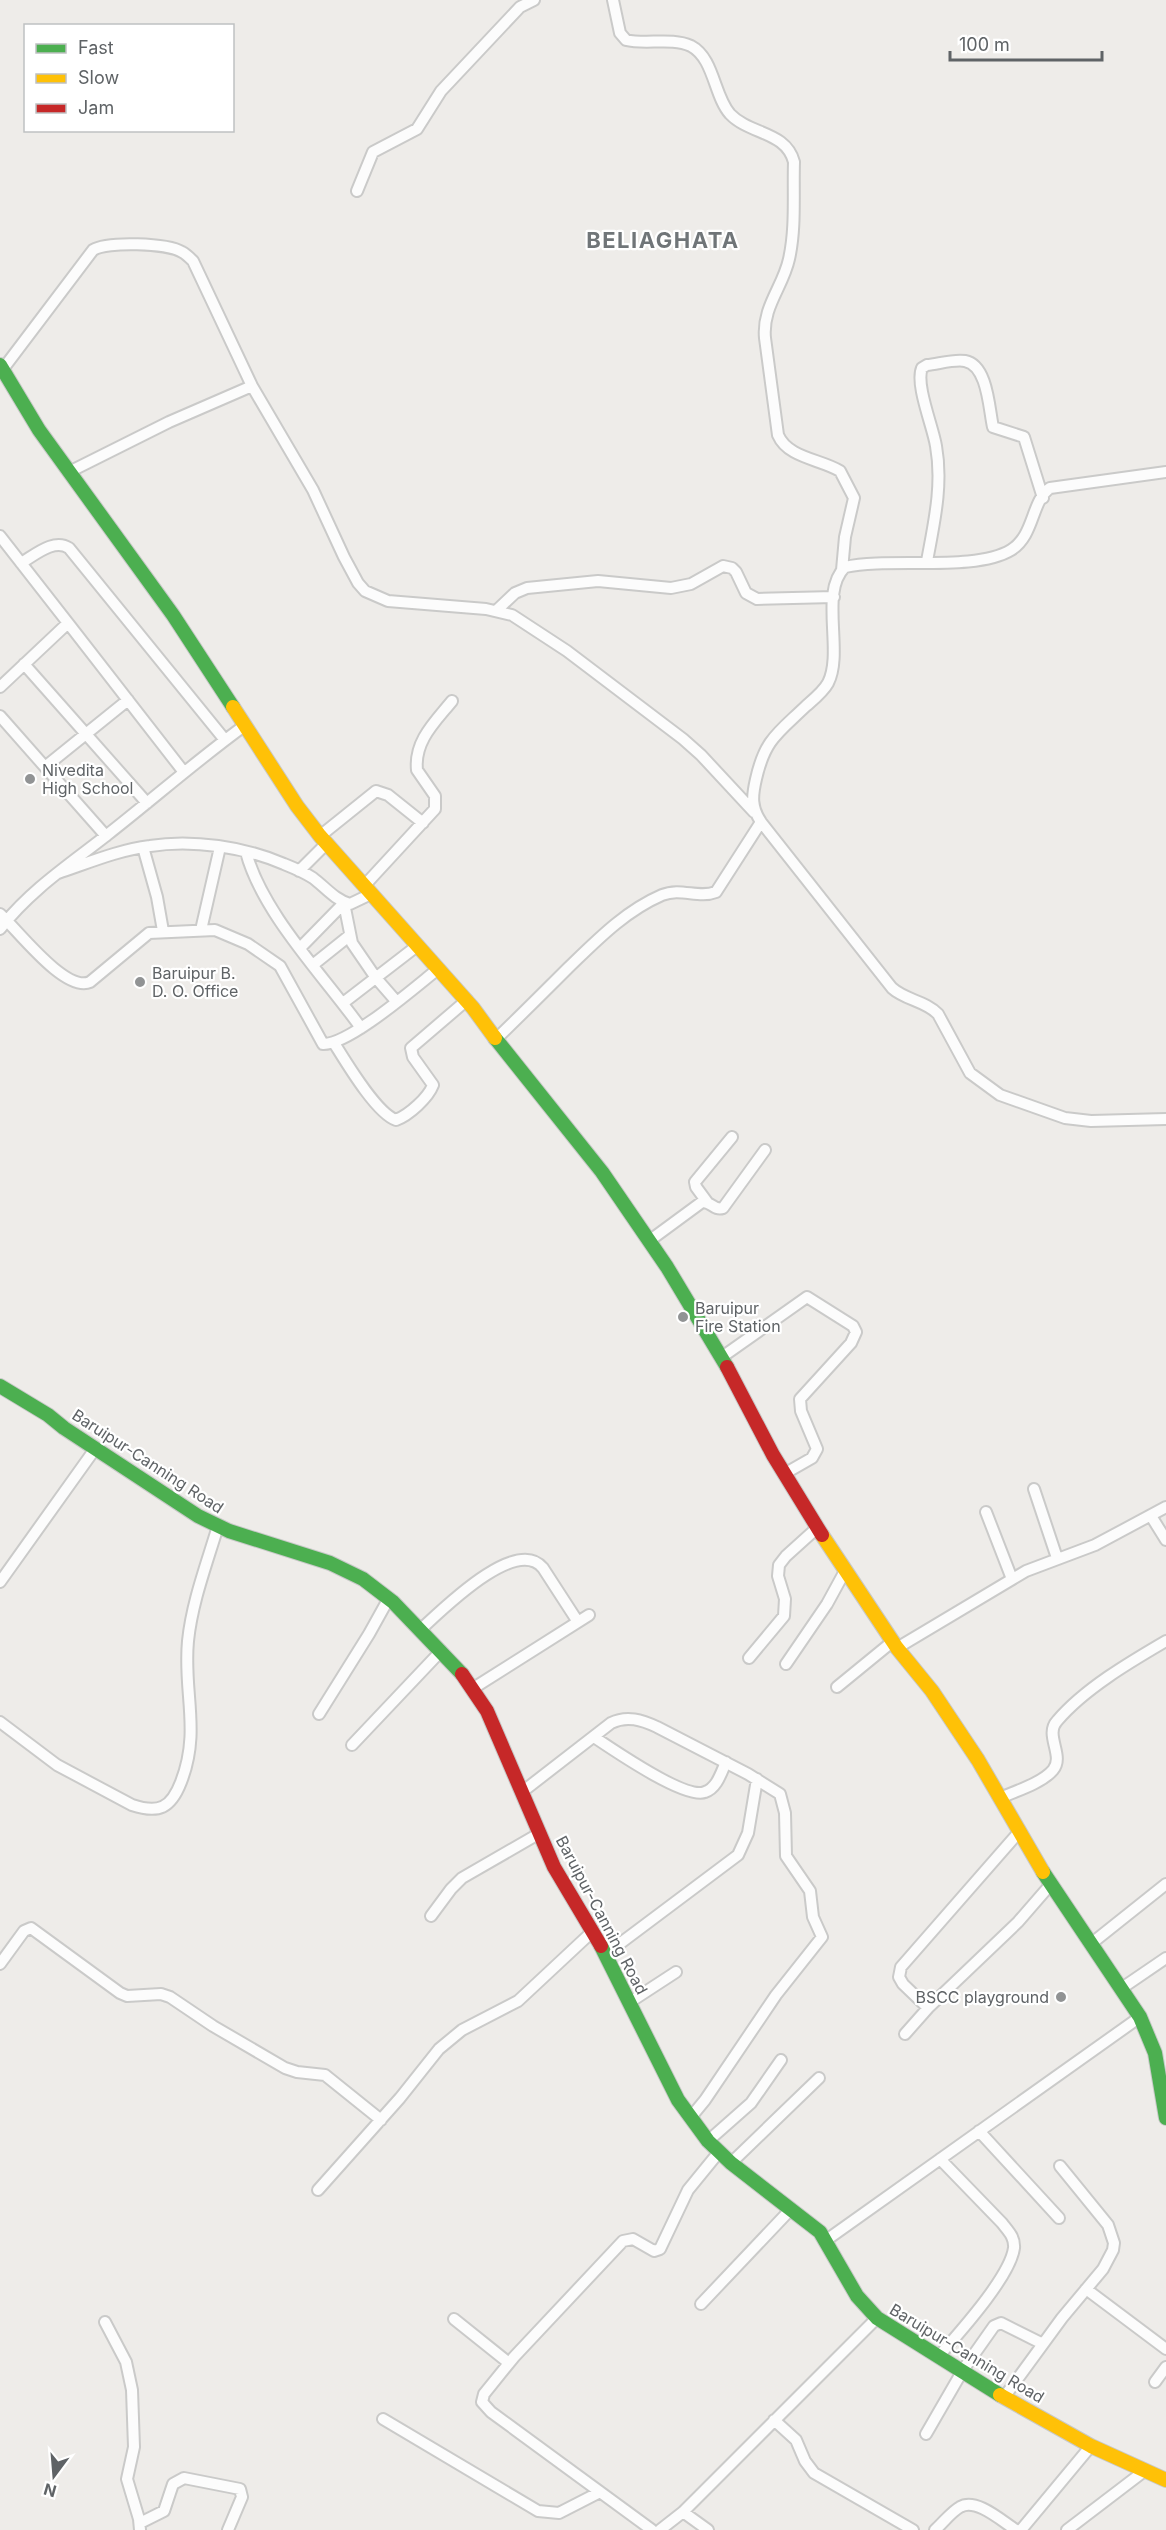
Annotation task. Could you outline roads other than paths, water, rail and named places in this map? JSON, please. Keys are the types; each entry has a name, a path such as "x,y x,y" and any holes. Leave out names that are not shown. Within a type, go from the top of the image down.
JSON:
{"street":[{"path":"357,191 373,152 417,129 441,91 520,7 534,0"},
{"path":"495,1040 619,921 646,903 670,892 702,895 716,892 758,817 753,792 766,746 824,690 832,675 834,597 842,570 845,537 854,498 840,471 792,450 781,442 778,435 765,338 765,322 770,302 789,258 793,215 794,162 792,154 784,143 732,116 725,108 704,60 691,47 666,42 626,40 620,33 613,0"},
{"path":"1166,1119 1099,1121 1065,1118 1000,1095 979,1082 965,1066 938,1014 932,1008 905,998 892,988 758,817 701,755 683,740 530,625 512,615 496,610 388,601 365,591 353,574 313,490 252,386 193,261 181,251 157,246 108,245 93,250 2,372 39,430 173,615 244,726 323,840 467,1000 495,1040 602,1172 649,1241 722,1357 784,1474 817,1528 894,1645 932,1691 1051,1884 1140,2017 1155,2053 1166,2118"},
{"path":"927,561 940,486 936,447 920,380 922,368 927,365 964,361 975,367 984,382 993,427 1022,435 1026,440 1043,498"},
{"path":"69,472 169,422 252,386"},
{"path":"842,570 849,566 986,559 1011,550 1027,533 1050,488 1166,472"},
{"path":"0,536 183,771"},
{"path":"21,563 55,544 63,544 69,548 225,740"},
{"path":"496,610 515,593 527,588 598,581 671,588 691,584 723,566 732,568 746,593 757,599 834,597"},
{"path":"0,687 68,623"},
{"path":"24,664 147,803"},
{"path":"45,767 128,699"},
{"path":"301,947 344,903 355,902 368,890 435,809 437,801 435,796 417,770 418,749 423,737 452,701"},
{"path":"0,716 106,836"},
{"path":"244,726 183,771 2,921 43,958 80,984 90,982 149,933 201,930 222,932 248,944 276,962 284,972 318,1039 323,1044 334,1043 361,1028 438,969"},
{"path":"299,871 323,840 376,790 388,795 423,823"},
{"path":"58,873 113,854 166,844 246,852 299,871 313,878 344,903 354,947 396,1001"},
{"path":"143,847 157,897 163,932"},
{"path":"201,930 220,848"},
{"path":"246,852 256,882 277,916 361,1028"},
{"path":"314,964 350,936"},
{"path":"343,1003 417,946"},
{"path":"334,1043 360,1083 387,1115 396,1120 405,1116 433,1085 413,1057 411,1048 467,1000"},
{"path":"732,1137 695,1182 707,1202 716,1209 726,1206 765,1150"},
{"path":"649,1241 702,1202 707,1202"},
{"path":"722,1357 807,1297 853,1326 856,1332 851,1343 800,1399 801,1412 817,1449 812,1458 784,1474"},
{"name":"Baruipur-Canning Road","path":"0,1386 48,1415 95,1449 198,1516 218,1526 330,1563 363,1579 389,1598 463,1675 487,1711 554,1867 606,1954 678,2100 708,2141 731,2163 820,2232 857,2296 877,2318 1090,2447 1143,2472 1166,2480"},
{"path":"0,1582 95,1449"},
{"path":"1034,1489 1057,1558"},
{"path":"837,1687 894,1645 1012,1579 1057,1558 1095,1545 1166,1507"},
{"path":"986,1512 1012,1579"},
{"path":"1151,1515 1166,1540"},
{"path":"0,1722 57,1765 132,1805 144,1809 165,1807 173,1800 191,1753 188,1640 199,1590 218,1526"},
{"path":"749,1658 784,1616 785,1599 778,1576 779,1565 817,1528"},
{"path":"420,1630 467,1589 492,1572 506,1564 526,1558 543,1568 578,1622"},
{"path":"786,1664 827,1604 845,1571"},
{"path":"319,1714 389,1598"},
{"path":"472,1689 589,1615"},
{"path":"1000,1798 1039,1780 1054,1770 1057,1763 1052,1732 1057,1721 1096,1687 1132,1661 1166,1641"},
{"path":"352,1745 441,1652"},
{"path":"522,1792 615,1721 638,1719 726,1762 776,1790 782,1797 785,1813 786,1856 810,1892 813,1917 822,1937 770,2004 705,2100 690,2117"},
{"path":"594,1737 639,1766 694,1794 706,1792 715,1785 726,1762"},
{"path":"606,1954 738,1855 748,1833 757,1779"},
{"path":"928,2008 903,1984 899,1977 901,1967 1019,1832"},
{"path":"431,1916 450,1889 462,1878 540,1833"},
{"path":"905,2034 928,2008 1018,1922 1051,1884"},
{"path":"1092,1943 1166,1884"},
{"path":"0,1964 24,1931 32,1928 120,1994 128,1996 160,1994 170,1997 213,2026 285,2068 297,2072 325,2075 381,2120"},
{"path":"318,2190 381,2120 439,2049 462,2030 518,2001 593,1931"},
{"path":"1122,1988 1166,1958"},
{"path":"630,2002 676,1972"},
{"path":"825,2241 1140,2017"},
{"path":"708,2141 744,2110 781,2060"},
{"path":"731,2163 819,2078"},
{"path":"980,2131 1059,2218"},
{"path":"652,2530 482,2402 484,2394 509,2363 623,2241 633,2240 654,2251 660,2249 688,2190 719,2152"},
{"path":"939,2356 987,2297 1006,2269 1014,2246 1011,2234 1002,2223 940,2159"},
{"path":"1005,2396 1103,2269 1114,2243 1108,2225 1060,2166"},
{"path":"701,2304 790,2209"},
{"path":"1086,2289 1166,2349"},
{"path":"660,2530 683,2512 877,2318"},
{"path":"454,2319 509,2363"},
{"path":"105,2322 126,2362 132,2390 134,2447 127,2479 140,2526 164,2511 173,2484 184,2478 240,2489 242,2497 228,2530"},
{"path":"926,2434 963,2370 994,2326 1001,2323 1043,2344"},
{"path":"1155,2382 1166,2367"},
{"path":"382,2419 538,2511 552,2514 566,2511 600,2492"},
{"path":"774,2420 796,2440 805,2461 814,2473 913,2530"},
{"path":"1022,2530 1090,2447"},
{"path":"1067,2530 1143,2472"},
{"path":"935,2530 961,2506 969,2504 983,2509 1016,2530"},
{"path":"683,2512 708,2530"}],"place":[{"name":"Nivedita High School","path":"30,779"},
{"name":"Baruipur B. D. O. Office","path":"140,982"},
{"name":"Baruipur Fire Station","path":"683,1317"},
{"name":"BSCC playground","path":"1061,1997"}],"district":[{"name":"BELIAGHATA","path":"663,240"}]}
